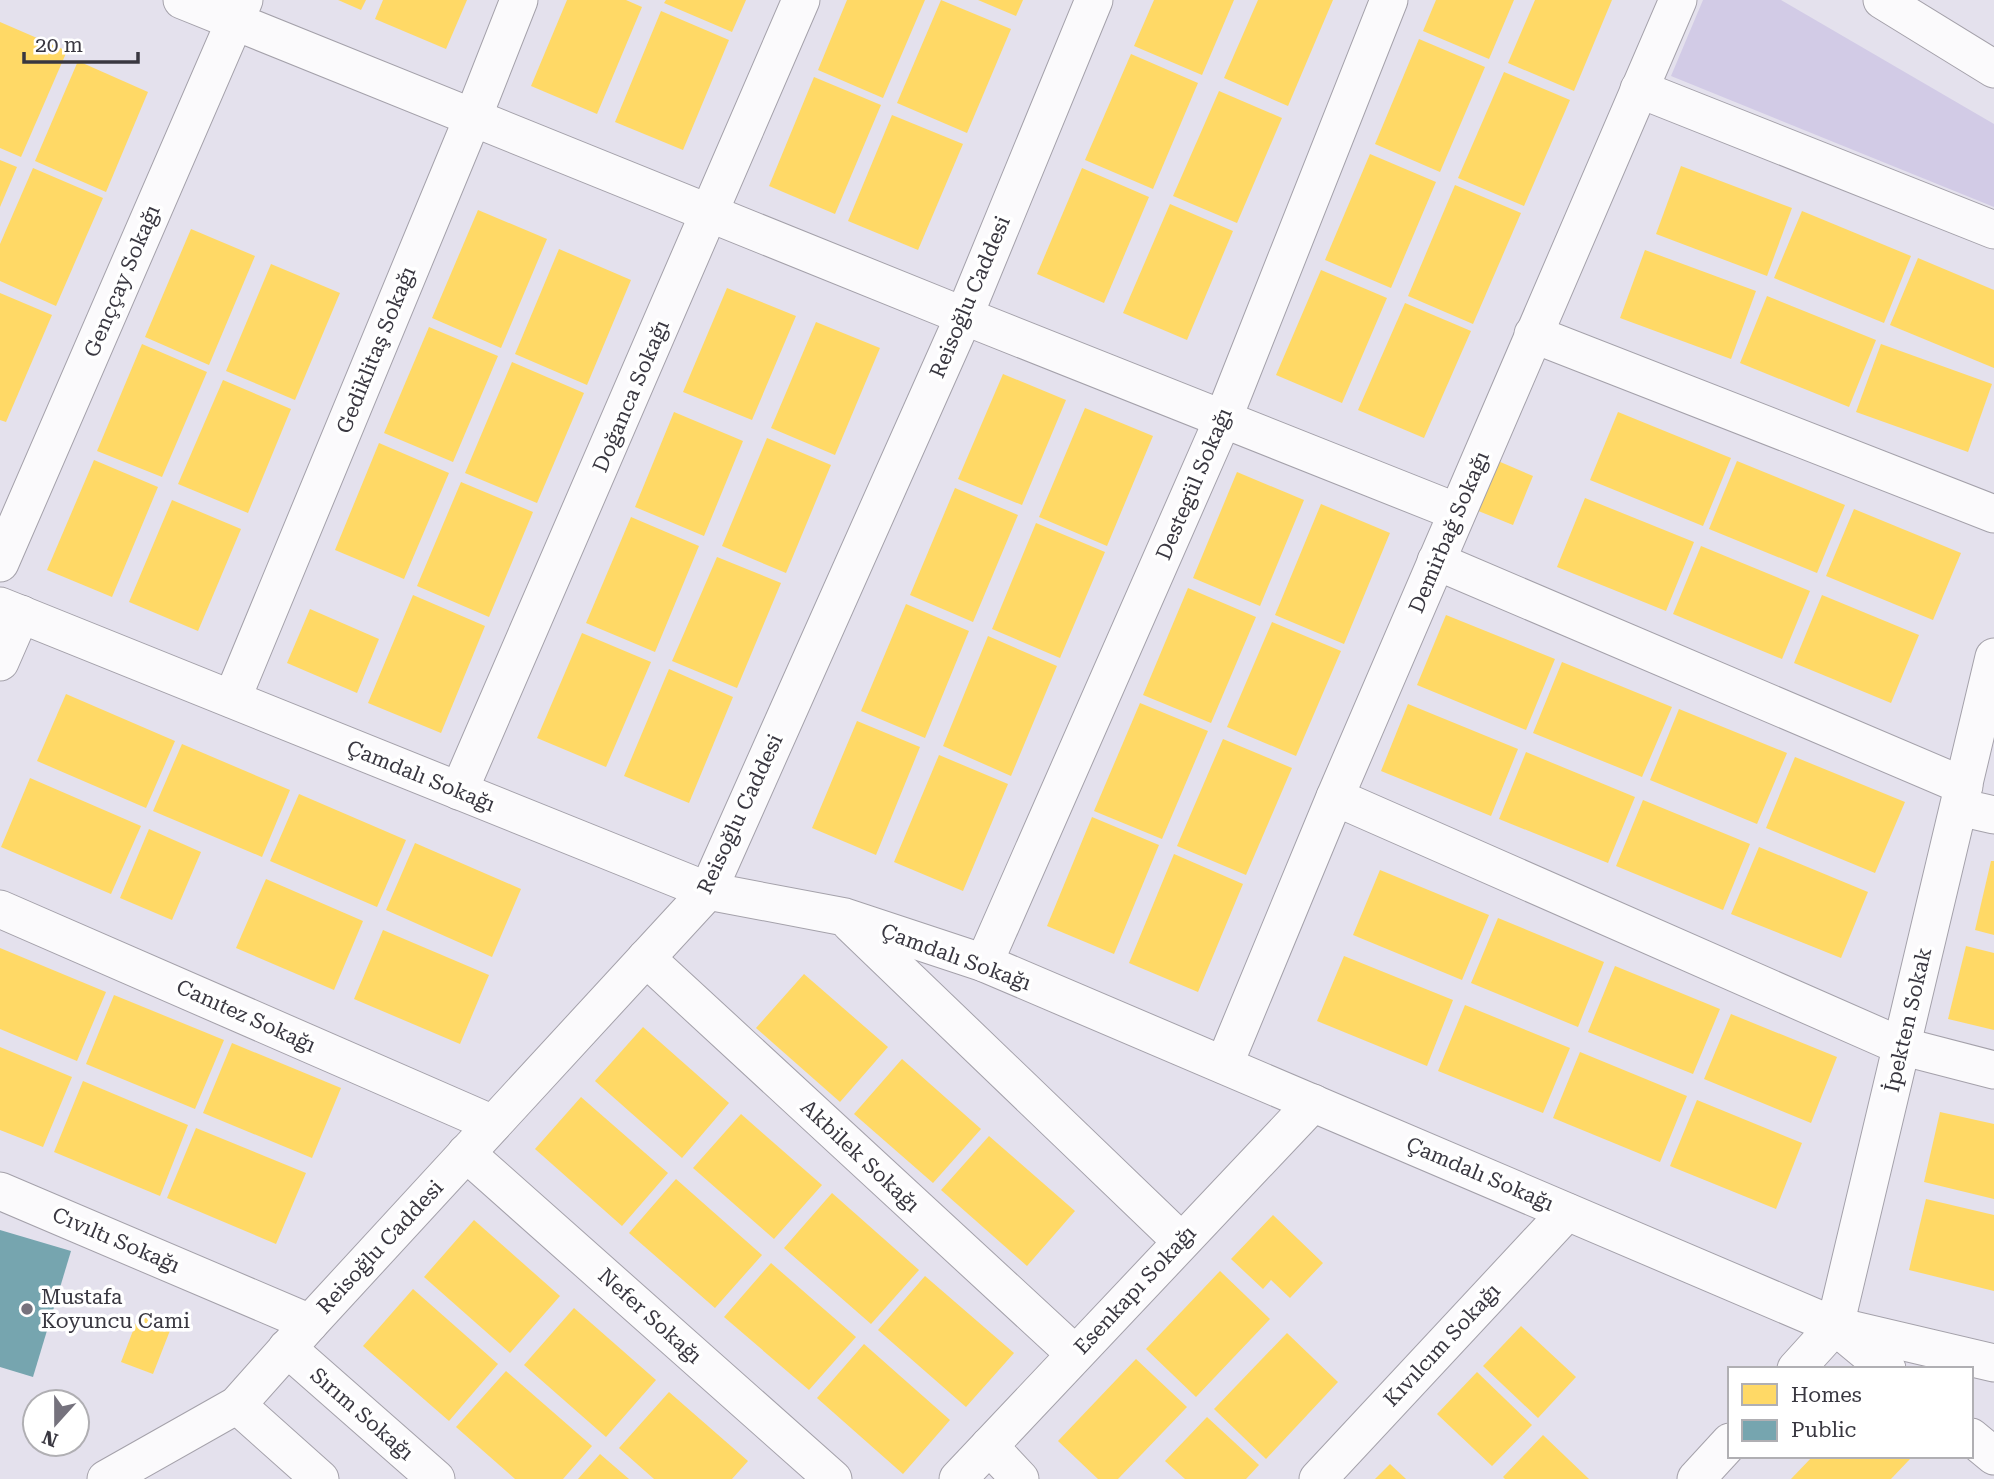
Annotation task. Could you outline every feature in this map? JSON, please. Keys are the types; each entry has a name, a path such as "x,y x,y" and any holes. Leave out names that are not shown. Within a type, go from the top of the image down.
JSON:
{"street":[{"path":"182,0 239,11 472,117 1457,512"},
{"name":"Gediklitaş Sokağı","path":"232,699 519,0"},
{"name":"Doğanca Sokağı","path":"459,791 801,0"},
{"name":"Reisoğlu Caddesi","path":"106,1479 237,1405 708,891 964,316 1094,0"},
{"name":"Destegül Sokağı","path":"984,963 1223,419 1388,0"},
{"name":"Demirbağ Sokağı","path":"1224,1065 1335,797 1678,0"},
{"path":"1882,0 1994,69"},
{"name":"Genççay Sokağı","path":"0,563 239,11"},
{"path":"1639,89 1994,230"},
{"path":"1533,334 1994,514"},
{"path":"1436,561 1961,796 1994,815"},
{"path":"0,662 10,610"},
{"name":"Çamdalı Sokağı","path":"10,610 708,891 845,917 984,963 1835,1326 1885,1367"},
{"name":"İpekten Sokak","path":"1798,1367 1835,1326 1994,657"},
{"path":"1335,797 1902,1046 1994,1070"},
{"name":"Canıtez Sokağı","path":"0,909 493,1124"},
{"path":"845,917 1181,1241"},
{"name":"Akbilek Sokağı","path":"646,958 1075,1354"},
{"name":"Esenkapı Sokağı","path":"958,1479 1313,1103"},
{"name":"Nefer Sokağı","path":"466,1153 834,1479"},
{"name":"Cıvıltı Sokağı","path":"0,1191 299,1335"},
{"name":"Kıvılcım Sokağı","path":"1318,1479 1567,1212"},
{"path":"1835,1326 1994,1363"},
{"name":"Sırım Sokağı","path":"299,1335 436,1479"},
{"path":"237,1405 320,1479"},
{"path":"1973,1439 1994,1456"},
{"path":"1696,1479 1728,1444"},
{"path":"989,1446 1020,1479"}],"shaded area":[{"path":"1703,0 1781,0 1994,124 1994,207 1671,76"}],"building: Homes":[{"path":"338,0 366,0 361,10"},
{"path":"383,0 467,0 446,49 375,19"},
{"path":"567,0 626,0 642,7 597,114 531,86"},
{"path":"666,0 746,0 732,32 664,3"},
{"path":"847,0 925,0 883,98 818,70"},
{"path":"941,0 1011,29 967,133 897,103"},
{"path":"978,0 1023,0 1016,16"},
{"path":"1154,0 1234,0 1202,75 1134,46"},
{"path":"1258,0 1333,0 1288,106 1224,78"},
{"path":"1436,0 1514,0 1489,59 1423,31"},
{"path":"1535,0 1612,0 1574,91 1508,63"},
{"path":"661,11 729,40 683,150 615,122"},
{"path":"0,22 67,51 21,157 0,148"},
{"path":"1419,39 1485,67 1440,172 1375,144"},
{"path":"1131,54 1198,83 1153,189 1085,160"},
{"path":"78,61 148,92 106,192 35,161"},
{"path":"1504,72 1570,100 1524,206 1458,178"},
{"path":"814,77 881,105 835,214 769,186"},
{"path":"1219,91 1282,118 1237,223 1173,196"},
{"path":"892,115 963,144 918,250 848,221"},
{"path":"1370,154 1436,182 1391,288 1325,260"},
{"path":"0,160 17,167 0,207"},
{"path":"1681,166 1792,208 1767,276 1656,234"},
{"path":"33,168 103,198 56,306 0,281 0,244"},
{"path":"1082,168 1149,197 1104,303 1037,274"},
{"path":"1455,185 1521,213 1473,324 1408,296"},
{"path":"1170,204 1233,231 1187,340 1123,313"},
{"path":"478,210 547,239 501,348 432,318"},
{"path":"1802,211 1911,256 1884,323 1774,278"},
{"path":"191,229 255,256 209,365 145,337"},
{"path":"559,249 631,280 587,385 515,354"},
{"path":"1645,250 1756,291 1731,359 1620,318"},
{"path":"1918,258 1994,290 1994,368 1890,325"},
{"path":"271,264 340,293 295,400 226,371"},
{"path":"1321,270 1387,298 1342,403 1276,375"},
{"path":"727,288 796,316 752,420 683,392"},
{"path":"0,293 52,315 6,422 0,420"},
{"path":"1767,296 1876,340 1849,407 1740,363"},
{"path":"1405,303 1471,331 1424,438 1358,410"},
{"path":"816,322 880,348 835,455 771,428"},
{"path":"429,327 498,356 453,462 384,433"},
{"path":"142,344 207,372 162,477 97,451"},
{"path":"1881,344 1992,384 1968,452 1856,412"},
{"path":"512,362 584,393 537,503 465,473"},
{"path":"1003,374 1066,400 1022,505 958,479"},
{"path":"223,380 291,409 248,513 178,484"},
{"path":"1085,408 1153,436 1107,546 1039,517"},
{"path":"674,412 743,441 704,536 635,507"},
{"path":"1618,412 1731,458 1703,526 1590,480"},
{"path":"767,438 831,465 786,573 722,546"},
{"path":"379,443 449,473 404,579 335,550"},
{"path":"1491,458 1533,476 1513,525 1471,508"},
{"path":"94,460 158,487 112,597 47,570"},
{"path":"1737,461 1845,505 1817,573 1709,529"},
{"path":"1237,472 1304,500 1260,606 1193,578"},
{"path":"461,482 533,512 489,617 417,586"},
{"path":"955,488 1018,515 973,622 910,595"},
{"path":"1585,498 1694,542 1666,611 1557,567"},
{"path":"172,500 241,529 198,631 129,602"},
{"path":"1321,504 1390,533 1344,644 1275,615"},
{"path":"1854,509 1961,553 1933,620 1826,576"},
{"path":"631,517 699,546 655,652 586,623"},
{"path":"1036,523 1105,552 1060,658 992,629"},
{"path":"1701,546 1810,591 1782,659 1673,614"},
{"path":"717,557 781,583 737,688 672,661"},
{"path":"1188,588 1256,617 1211,723 1143,695"},
{"path":"413,595 485,626 441,733 368,703"},
{"path":"1822,595 1919,635 1891,703 1794,663"},
{"path":"906,604 969,631 925,738 861,711"},
{"path":"310,609 379,639 357,693 287,663"},
{"path":"1446,615 1555,659 1526,730 1417,685"},
{"path":"1272,622 1341,651 1296,756 1227,727"},
{"path":"582,633 651,662 606,767 537,738"},
{"path":"988,636 1057,666 1011,776 943,746"},
{"path":"1562,662 1672,707 1642,777 1533,733"},
{"path":"669,669 733,697 689,803 624,776"},
{"path":"66,694 175,741 146,808 37,761"},
{"path":"1140,703 1208,731 1162,839 1094,811"},
{"path":"1408,704 1518,749 1491,816 1381,771"},
{"path":"1679,709 1787,753 1757,824 1650,780"},
{"path":"857,721 920,747 876,855 812,828"},
{"path":"1223,739 1292,768 1246,875 1177,846"},
{"path":"182,744 290,790 262,857 153,811"},
{"path":"1526,752 1635,797 1608,863 1499,819"},
{"path":"939,755 1008,784 963,891 894,862"},
{"path":"1795,757 1905,802 1875,873 1766,828"},
{"path":"30,778 141,826 111,894 1,847"},
{"path":"299,794 406,840 377,907 270,861"},
{"path":"1643,800 1750,844 1723,910 1616,866"},
{"path":"1092,817 1159,845 1114,954 1047,926"},
{"path":"149,829 201,852 172,920 120,898"},
{"path":"415,843 521,889 492,957 386,910"},
{"path":"1759,847 1868,892 1841,958 1731,914"},
{"path":"1174,854 1243,884 1198,992 1129,963"},
{"path":"1991,861 1994,861 1994,935 1975,930"},
{"path":"1380,870 1489,915 1462,980 1353,935"},
{"path":"266,879 363,921 334,990 236,948"},
{"path":"1498,918 1604,962 1578,1027 1471,983"},
{"path":"383,930 489,975 460,1044 354,999"},
{"path":"1966,946 1994,953 1994,1030 1948,1019"},
{"path":"0,948 106,992 77,1061 0,1029"},
{"path":"1344,956 1453,1000 1427,1066 1317,1021"},
{"path":"1615,966 1720,1009 1693,1074 1588,1032"},
{"path":"804,974 888,1047 840,1102 756,1028"},
{"path":"114,995 224,1040 195,1109 86,1064"},
{"path":"1465,1005 1570,1048 1543,1113 1438,1071"},
{"path":"1731,1014 1837,1057 1811,1123 1704,1079"},
{"path":"643,1027 729,1103 682,1158 595,1081"},
{"path":"232,1043 341,1088 312,1158 203,1113"},
{"path":"0,1047 72,1077 43,1147 0,1130"},
{"path":"1580,1052 1687,1096 1660,1162 1553,1118"},
{"path":"902,1059 981,1129 933,1183 854,1114"},
{"path":"83,1081 188,1125 160,1196 54,1152"},
{"path":"581,1097 668,1173 622,1226 535,1149"},
{"path":"1697,1100 1802,1143 1776,1209 1670,1166"},
{"path":"1940,1112 1994,1124 1994,1199 1924,1182"},
{"path":"741,1114 822,1185 774,1239 693,1168"},
{"path":"196,1128 306,1173 276,1244 167,1198"},
{"path":"989,1136 1075,1211 1027,1266 941,1190"},
{"path":"676,1179 762,1255 715,1308 629,1233"},
{"path":"832,1193 919,1270 871,1324 784,1248"},
{"path":"1926,1199 1994,1215 1994,1291 1909,1270"},
{"path":"1273,1215 1323,1263 1290,1298 1271,1280 1263,1289 1231,1259"},
{"path":"474,1220 560,1296 510,1353 424,1277"},
{"path":"771,1263 856,1337 809,1390 724,1317"},
{"path":"1220,1271 1270,1319 1196,1397 1146,1349"},
{"path":"925,1276 1014,1353 966,1407 878,1330"},
{"path":"413,1289 498,1364 449,1421 363,1346"},
{"path":"574,1308 656,1380 606,1437 524,1365"},
{"path":"139,1315 171,1328 153,1374 121,1362"},
{"path":"1521,1326 1576,1377 1538,1418 1483,1366"},
{"path":"1287,1333 1338,1382 1266,1459 1214,1409"},
{"path":"864,1344 950,1420 903,1474 817,1398"},
{"path":"1136,1359 1187,1407 1118,1479 1098,1479 1058,1441"},
{"path":"506,1371 592,1446 563,1479 515,1479 456,1427"},
{"path":"1477,1372 1532,1425 1492,1466 1437,1414"},
{"path":"669,1392 748,1461 732,1479 654,1479 619,1448"},
{"path":"1207,1417 1259,1465 1246,1479 1185,1479 1165,1461"},
{"path":"1543,1435 1589,1479 1505,1479 1503,1477"},
{"path":"600,1454 629,1479 578,1479"},
{"path":"1811,1458 1910,1459 1891,1479 1791,1479"},
{"path":"1390,1464 1406,1479 1375,1479"}],"building: Public":[{"name":"Mustafa Koyuncu Cami","path":"0,1230 71,1251 33,1377 0,1367"}],"place":[{"name":"Mustafa Koyuncu Cami","path":"27,1309"}]}
